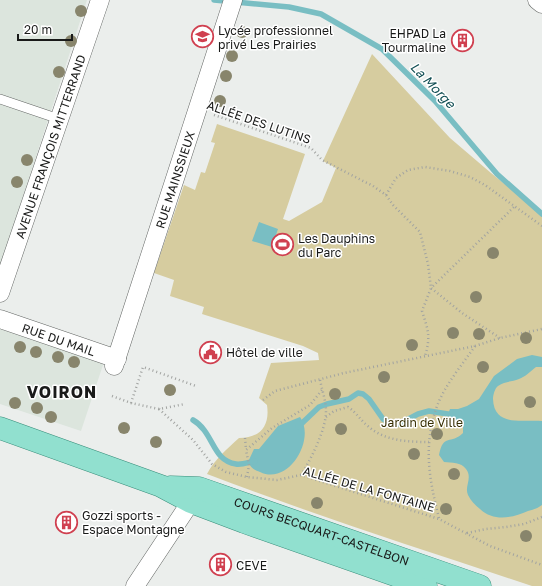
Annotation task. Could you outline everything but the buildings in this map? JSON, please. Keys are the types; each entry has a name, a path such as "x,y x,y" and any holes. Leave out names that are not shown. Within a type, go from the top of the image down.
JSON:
{"main road":[{"name":"COURS BECQUART-CASTELBON","path":"0,428 161,486 195,495 480,586"},
{"name":"COURS BECQUART-CASTELBON","path":"195,495 251,524 426,586"}],"street":[{"name":"AVENUE FRANÇOIS MITTERRAND","path":"0,293 100,0"},
{"path":"538,0 542,4"},
{"name":"RUE MAINSSIEUX","path":"115,363 232,5"},
{"name":"RUE DU MAIL","path":"0,319 115,363"},
{"path":"135,586 195,495"}],"lane":[{"path":"0,99 59,119"}],"path":[{"name":"ALLÉE DES LUTINS","path":"197,111 219,116 310,148 322,160 373,186 386,195 393,205 420,232 428,264 431,288 422,311 428,331 429,344 425,356"},
{"path":"386,195 396,178 408,170 425,167 450,171 470,177 485,185 542,226"},
{"path":"500,338 462,313 431,288 514,207"},
{"path":"263,400 275,391 344,373 475,346 500,338 542,328"},
{"path":"439,519 432,492 428,466 428,442 437,406 447,386 475,346"},
{"path":"131,403 143,367 196,386"},
{"path":"301,476 311,459 326,417 326,409 320,380"},
{"path":"246,450 272,428 310,405 322,390"},
{"path":"112,396 131,403 159,409 185,404"},
{"path":"326,417 334,411 348,408 354,411 369,428 388,437 408,442 428,442"},
{"name":"ALLÉE DE LA FONTAINE","path":"159,409 193,440 212,464 226,472 277,480 301,476 439,519 490,546 542,565"},
{"path":"245,438 249,465 247,476"},
{"path":"467,533 524,524 542,517"}],"shaded area":[{"path":"0,0 87,0 0,267"},
{"path":"0,329 104,362 81,431 0,404"}],"green space":[{"name":"Jardin de Ville","path":"372,54 450,138 542,214 542,586 532,586 410,546 207,474 217,459 239,438 253,436 262,429 265,424 268,412 267,405 259,398 271,363 319,360 318,353 303,346 202,314 204,307 170,296 174,280 154,273 184,185 195,190 201,172 205,173 215,143 211,142 217,124 305,154 283,219 289,221 322,202 336,168 323,161"}],"water":[{"path":"259,222 278,229 272,247 252,241"},
{"path":"532,355 542,357 542,367 536,367 521,378 498,386 494,392 493,399 495,408 504,418 519,421 542,421 542,505 535,509 509,517 503,518 491,516 476,506 470,499 467,492 469,476 466,469 462,465 456,463 444,462 439,455 445,442 463,433 461,422 451,419 448,414 450,409 458,409 467,406 479,399 494,376 517,359"},
{"path":"300,417 304,426 305,437 297,458 290,467 271,475 254,470 248,462 254,449 259,449 278,426"}],"waterway":[{"name":"La Morge","path":"214,0 289,7 321,14 382,49 435,101 497,174 542,214"},
{"path":"298,427 319,407 349,399 358,393 363,394 369,399 383,419 390,423 399,424 418,414 429,411 448,414"},
{"path":"193,420 200,425 217,452 228,462 243,464 255,461"}],"place":[{"name":"Lycée professionnel privé Les Prairies","path":"203,37"},
{"name":"EHPAD La Tourmaline","path":"462,40"},
{"name":"Les Dauphins du Parc","path":"283,245"},
{"name":"Hôtel de ville","path":"211,352"},
{"name":"Gozzi sports - Espace Montagne","path":"67,522"},
{"name":"CEVE","path":"221,565"}],"district":[{"name":"VOIRON","path":"62,392"}]}
